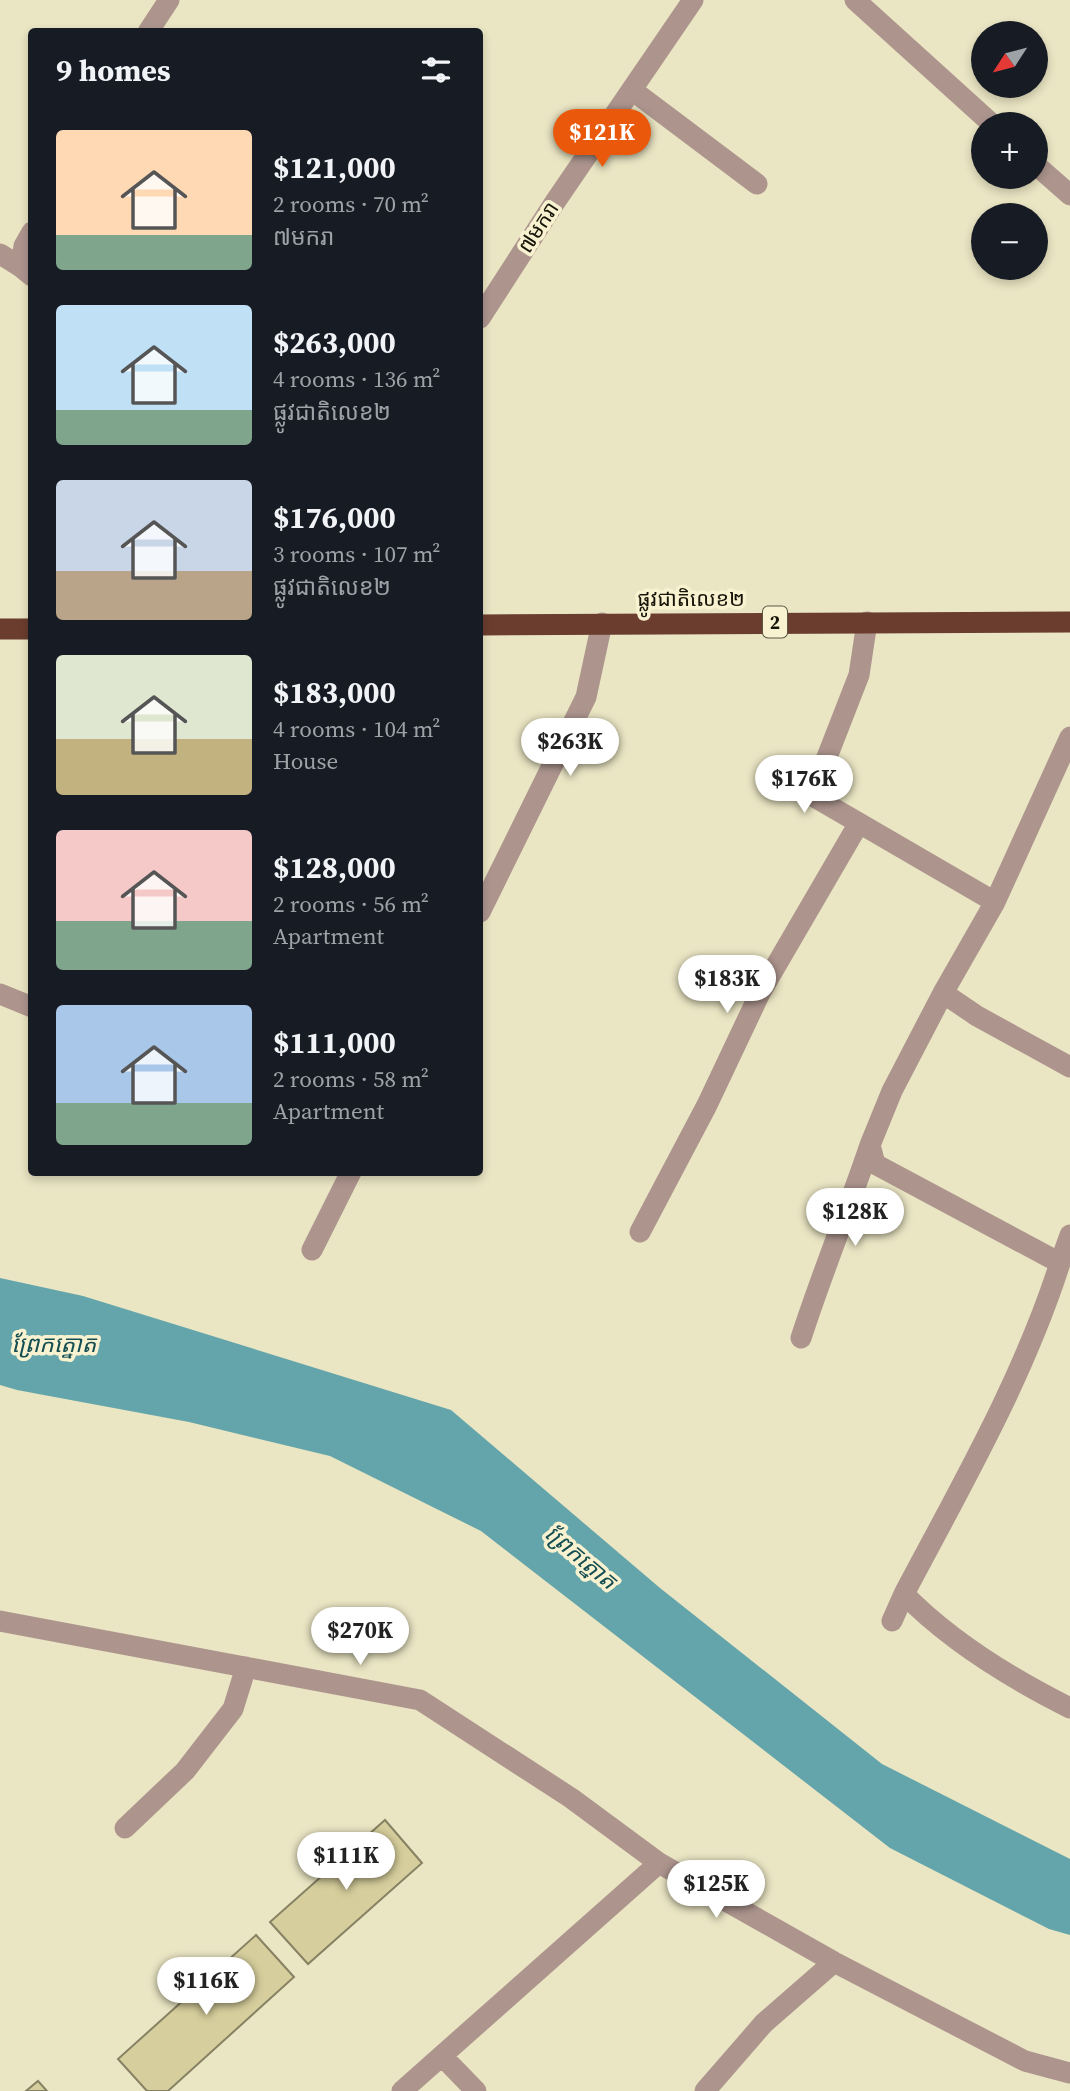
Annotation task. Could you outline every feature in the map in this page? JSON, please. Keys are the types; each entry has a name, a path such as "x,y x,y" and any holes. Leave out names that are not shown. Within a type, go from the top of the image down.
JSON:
{"highway":[{"name":"ផ្លូវជាតិលេខ២","path":"483,625 1070,622"},
{"path":"0,629 28,629"}],"street":[{"path":"151,28 169,0"},
{"name":"៧មករា","path":"483,313 555,202 693,0"},
{"path":"855,0 979,112"},
{"path":"632,90 757,184"},
{"path":"1048,175 1070,195"},
{"path":"27,272 24,246 28,239"},
{"path":"0,254 27,272"},
{"path":"867,622 859,675 813,793 816,798 995,902"},
{"path":"483,906 586,697 602,623"},
{"path":"801,1338 825,1264 892,1091 943,993 995,902 1070,737"},
{"path":"640,1232 707,1105 760,993 859,823"},
{"path":"943,993 977,1016 1070,1067"},
{"path":"0,994 28,1005"},
{"path":"870,1145 875,1164 1060,1263"},
{"path":"313,1250 349,1176"},
{"path":"892,1621 993,1426 1049,1297 1070,1235"},
{"path":"904,1594 952,1637 1025,1685 1070,1708"},
{"path":"0,1621 420,1700 571,1798 659,1863 834,1962 1025,2061 1070,2073"},
{"path":"125,1828 185,1772 233,1709 246,1667"},
{"path":"402,2091 659,1863"},
{"path":"705,2091 764,2023 834,1962"},
{"path":"442,2056 476,2091"}],"water":[{"name":"ព្រែកត្នោត","path":"0,1278 83,1296 451,1410 660,1588 882,1764 1070,1859 1070,1935 1049,1929 890,1848 481,1531 330,1456 189,1422 0,1385"}],"building":[{"path":"385,1820 422,1863 308,1964 270,1922"},
{"path":"256,1935 294,1977 168,2091 147,2091 118,2059"},
{"path":"38,2081 47,2091 26,2091"}]}
